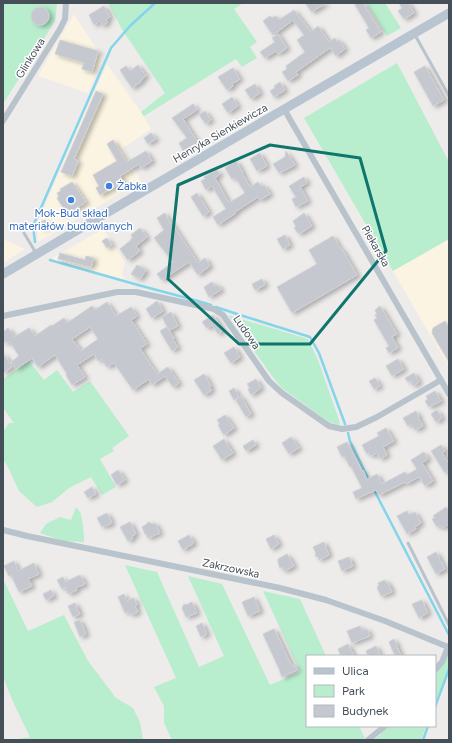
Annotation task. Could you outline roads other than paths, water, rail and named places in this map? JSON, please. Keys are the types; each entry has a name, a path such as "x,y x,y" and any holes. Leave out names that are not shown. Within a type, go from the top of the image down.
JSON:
{"main road":[{"name":"Henryka Sienkiewicza","path":"3,274 449,13"}],"street":[{"name":"Glinkowa","path":"3,121 60,29 65,19 66,3"},
{"name":"Piekarska","path":"284,109 449,394"},
{"name":"Ludowa","path":"3,316 117,292 136,292 214,309 223,315 269,381 282,393 329,426 342,429 356,427 377,418 441,380"},
{"name":"Zakrzowska","path":"3,530 280,588 318,598 386,621 448,646"},
{"path":"436,669 442,662 448,646"},
{"path":"368,740 384,727"}],"lane":[{"path":"414,34 449,96"},
{"path":"445,88 449,86"},
{"path":"24,233 37,254"},
{"path":"408,543 449,625"}],"waterway":[{"path":"35,242 33,226 111,48 130,26 155,3"},
{"path":"50,260 211,305"},
{"path":"216,307 310,337 319,353 345,424"},
{"path":"348,433 350,441 369,480"},
{"path":"373,488 449,635"},
{"path":"436,704 449,669"},
{"path":"423,740 428,727"}],"place":[{"name":"Żabka","path":"109,186"},
{"name":"Mok-Bud skład materiałów budowlanych","path":"71,200"}]}
